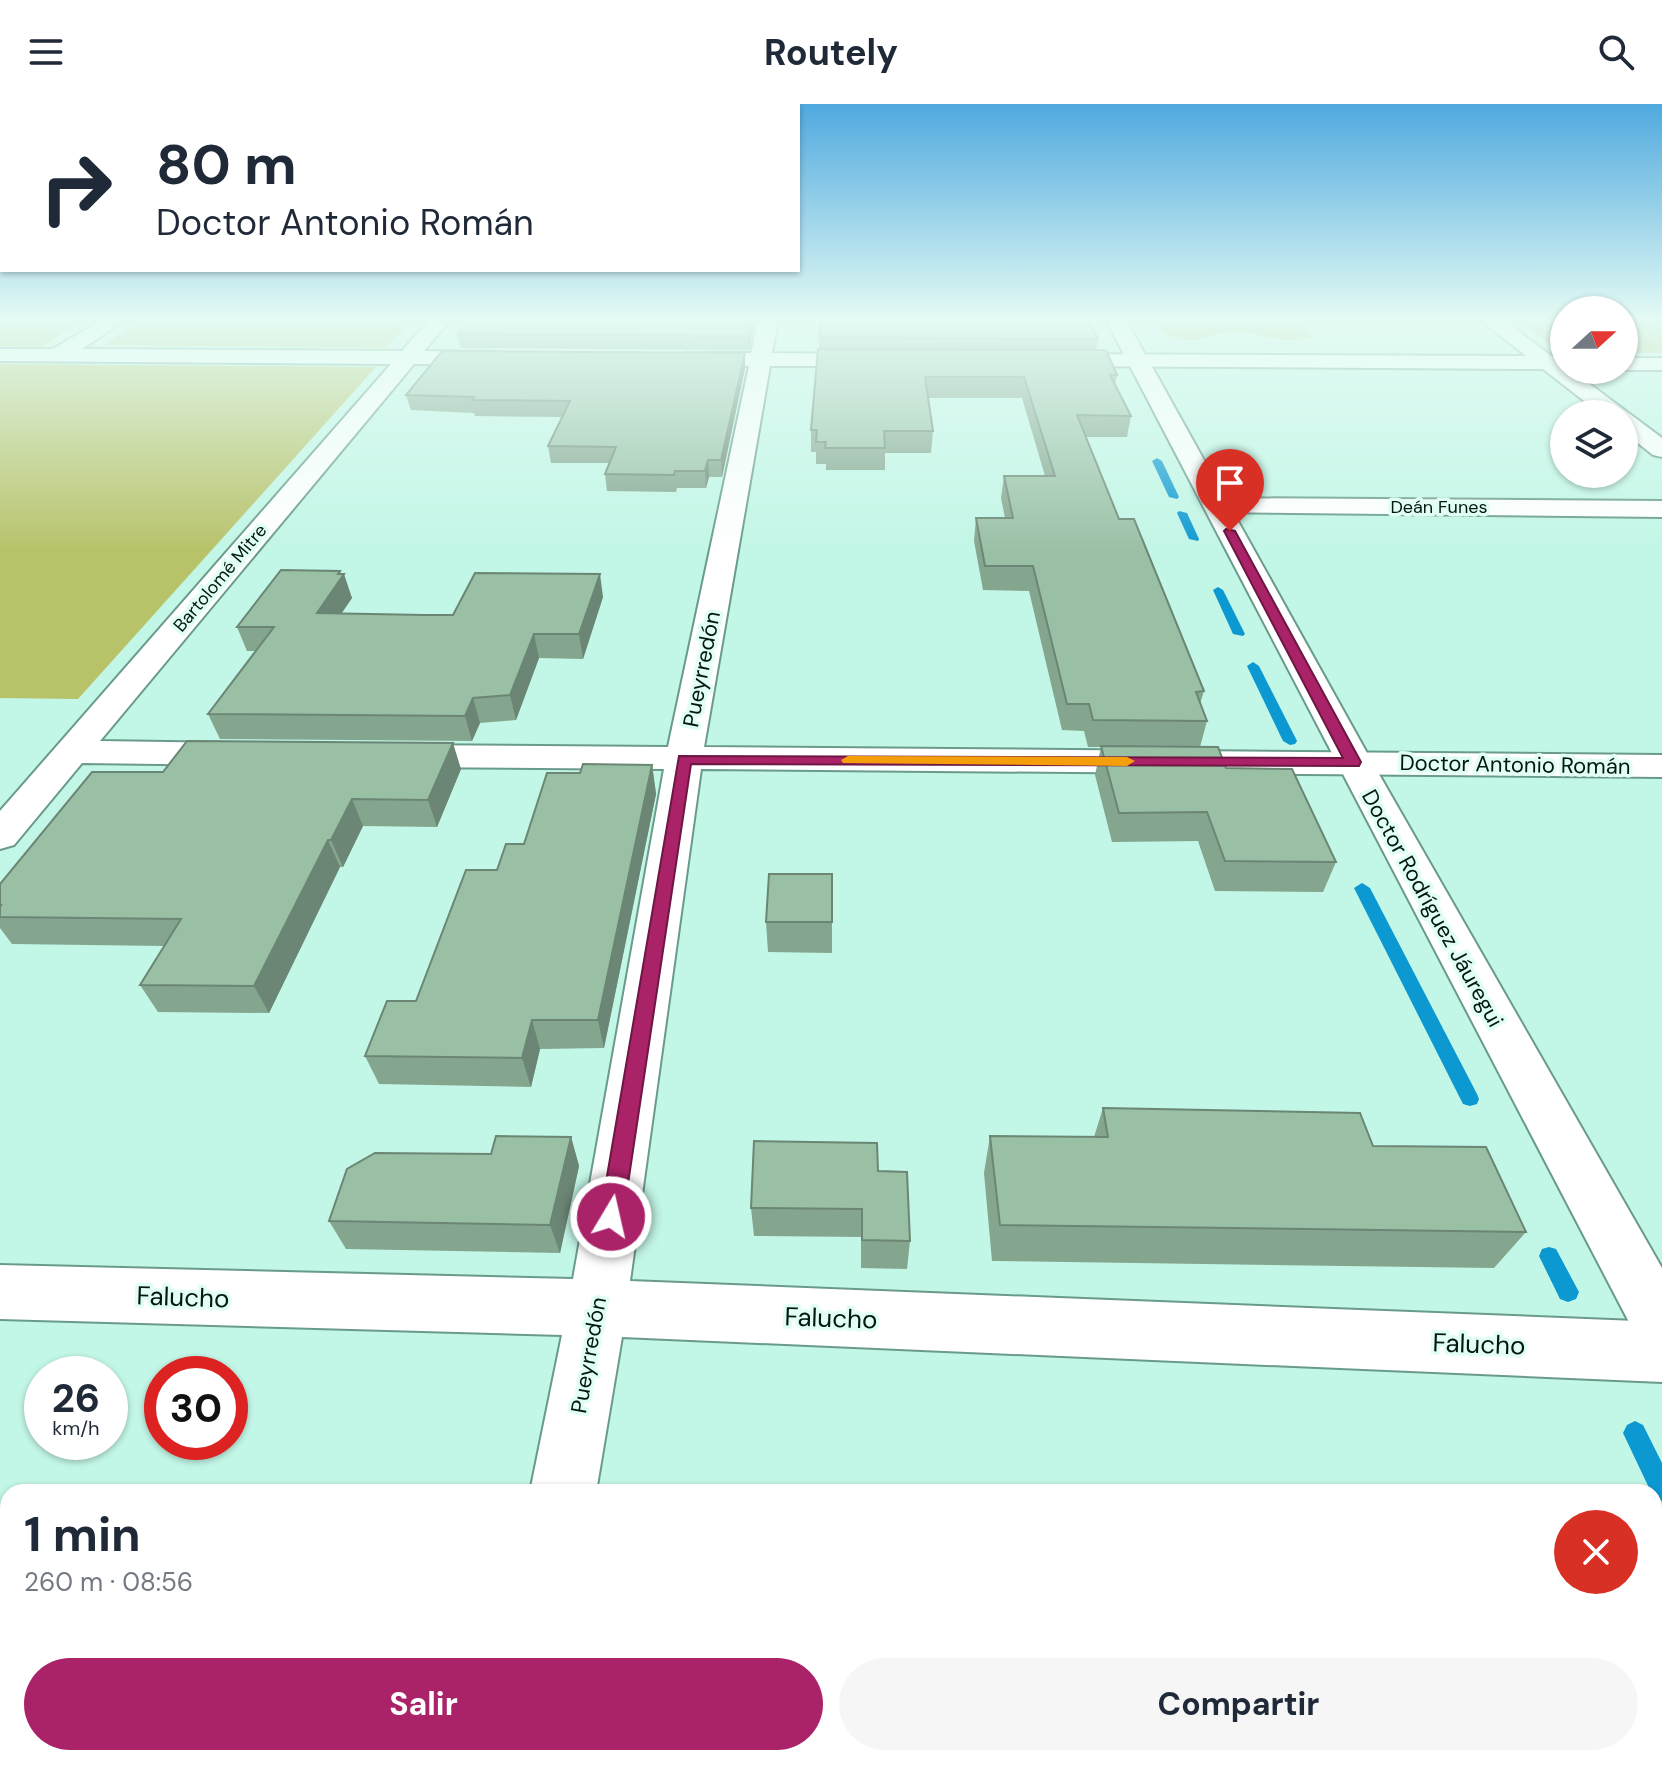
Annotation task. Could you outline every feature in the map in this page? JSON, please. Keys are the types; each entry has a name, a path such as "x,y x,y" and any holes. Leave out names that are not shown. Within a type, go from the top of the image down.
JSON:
{"street":[{"name":"Bartolomé Mitre","path":"0,836 374,398"},
{"name":"Pueyrredón","path":"564,1484 597,1308 684,759 753,398"},
{"name":"Doctor Rodríguez Jáuregui","path":"1158,398 1353,762 1662,1325"},
{"path":"1638,432 1662,450"},
{"name":"Deán Funes","path":"1216,506 1662,509"},
{"path":"73,752 277,754"},
{"name":"Doctor Antonio Román","path":"355,755 1662,766"},
{"name":"Falucho","path":"0,1292 597,1308 1662,1352"}],"green space":[{"path":"0,398 349,398 78,699 0,698"}],"building":[{"path":"474,398 735,398 721,460 708,460 705,471 675,471 674,475 605,474 616,447 548,446 570,401 472,400"},
{"path":"814,398 928,398 933,431 884,431 885,448 825,448 826,442 816,442 817,430 811,430"},
{"path":"1030,398 1122,398 1131,416 1077,415 1119,519 1134,519 1204,691 1196,692 1207,721 1093,720 1089,704 1067,704 1033,566 985,566 976,518 1013,518 1004,476 1055,476"},
{"path":"281,570 340,571 338,574 344,574 317,613 424,615 453,615 475,573 600,574 579,634 534,634 510,695 473,698 465,716 208,714 274,627 237,627"},
{"path":"187,741 453,743 428,800 352,799 254,986 140,985 181,919 0,917 0,884 92,772 163,772"},
{"path":"1101,746 1218,747 1226,768 1292,769 1336,862 1225,861 1207,812 1119,813"},
{"path":"583,764 652,765 598,1020 532,1020 522,1058 365,1056 387,1001 416,1001 466,870 497,870 506,844 524,844 547,773 580,773"},
{"path":"769,874 832,874 832,922 766,922"},
{"path":"1103,1108 1360,1113 1373,1146 1486,1147 1526,1232 1000,1225 990,1136 1108,1137"},
{"path":"496,1136 571,1137 550,1225 329,1221 347,1169 375,1153 491,1154"},
{"path":"754,1141 877,1143 878,1171 907,1172 910,1241 862,1240 862,1209 751,1208"}],"waterway":[{"path":"1157,461 1174,497"},
{"path":"1182,513 1194,539"},
{"path":"1218,590 1239,634"},
{"path":"1253,666 1290,741"},
{"path":"1362,888 1470,1099"},
{"path":"1549,1256 1568,1292"},
{"path":"1635,1433 1660,1484"}],"slow traffic":[{"path":"848,760 1127,761"}],"route":[{"path":"611,1217 684,759 1353,762 1230,531"}]}
